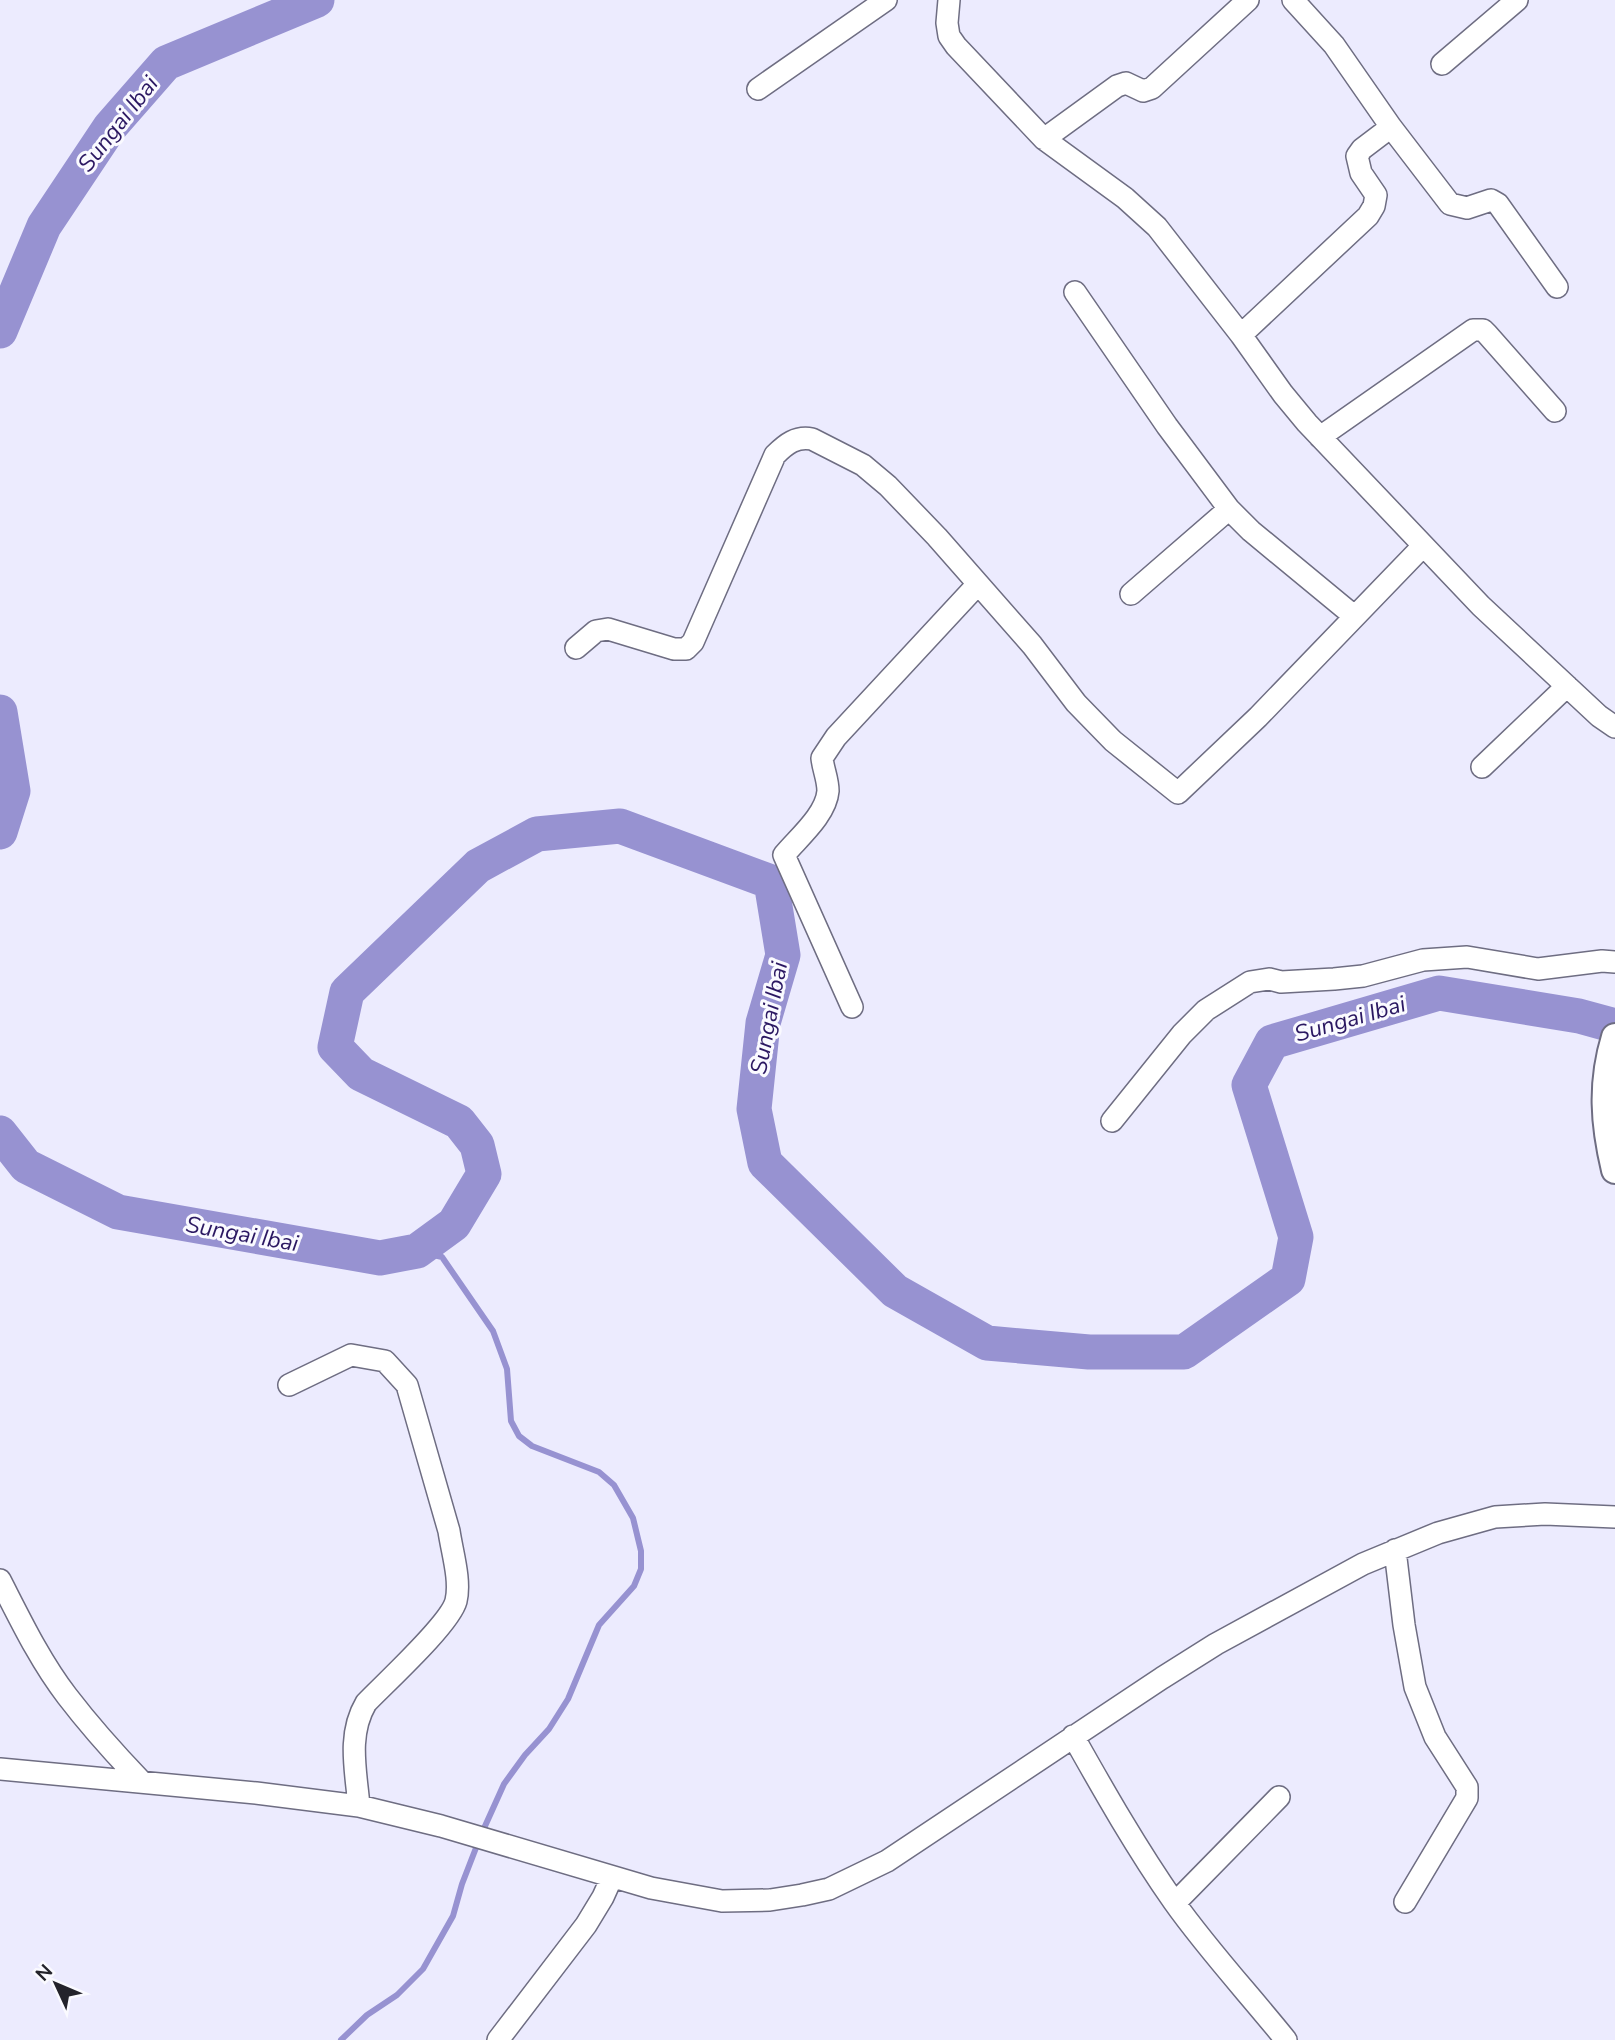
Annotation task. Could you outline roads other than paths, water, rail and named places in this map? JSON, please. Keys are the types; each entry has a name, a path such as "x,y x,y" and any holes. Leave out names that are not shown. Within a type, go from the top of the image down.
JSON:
{"main road":[{"path":"1611,1049 1605,1087 1605,1120 1615,1170"}],"street":[{"path":"758,89 886,0"},
{"path":"948,0 949,36 956,46 1044,139 1125,198 1157,227 1283,394 1320,437 1481,606 1599,716 1615,726"},
{"path":"1044,139 1117,86 1126,83 1143,91 1152,88 1248,0"},
{"path":"1293,0 1334,45 1391,127 1450,204 1459,208 1491,200 1498,204 1558,288"},
{"path":"1442,64 1517,0"},
{"path":"1241,335 1368,216 1376,195 1361,173 1356,156 1391,127"},
{"path":"1075,292 1167,426 1229,509 1251,531 1354,616"},
{"path":"1320,437 1474,331 1483,330 1555,411"},
{"path":"576,648 596,631 608,629 674,649 686,649 693,642 775,455 788,443 803,437 844,453 888,486 1032,645 1076,703 1113,741 1178,793 1258,717 1423,546"},
{"path":"1131,594 1229,509"},
{"path":"852,1007 784,855 821,810 828,795 822,758 836,737 978,584"},
{"path":"1482,767 1567,686"},
{"path":"1112,1121 1182,1034 1206,1010 1250,982 1269,979 1281,982 1334,979 1363,975 1423,960 1467,957 1538,969 1602,961 1615,962"},
{"path":"289,1385 351,1355 385,1361 407,1385 451,1543 456,1576 455,1604 451,1613 366,1703 359,1716 354,1735 359,1806"},
{"path":"0,1769 277,1795 359,1806 496,1841 651,1888 722,1901 769,1900 829,1889 855,1878 913,1845 1073,1736 1216,1644 1363,1564 1438,1532 1495,1517 1545,1514 1615,1517"},
{"path":"1395,1550 1415,1687 1435,1737 1466,1787 1467,1798 1405,1902"},
{"path":"0,1580 66,1695 141,1782"},
{"path":"1073,1736 1114,1808 1175,1903 1286,2040"},
{"path":"1175,1903 1279,1797"},
{"path":"498,2040 586,1924 603,1898 612,1877"}],"waterway":[{"name":"Sungai Ibai","path":"0,331 44,226 110,127 166,63 317,0"},
{"name":"Sungai Ibai","path":"0,712 13,791 0,832"},
{"name":"Sungai Ibai","path":"0,1133 26,1166 118,1212 380,1258 417,1251 454,1224 484,1174 477,1145 459,1122 361,1074 335,1047 347,992 478,866 537,834 620,826 771,882 783,955 763,1023 754,1109 765,1163 895,1291 987,1343 1089,1352 1184,1352 1288,1279 1296,1237 1249,1085 1272,1042 1439,993 1579,1016 1615,1026"},
{"path":"341,2040 367,2015 397,1995 423,1969 453,1916 462,1884 504,1784 525,1755 549,1729 568,1699 599,1625 634,1586 641,1569 641,1551 633,1518 614,1485 599,1472 532,1446 519,1436 511,1421 507,1369 493,1331 442,1257 417,1251"}]}
